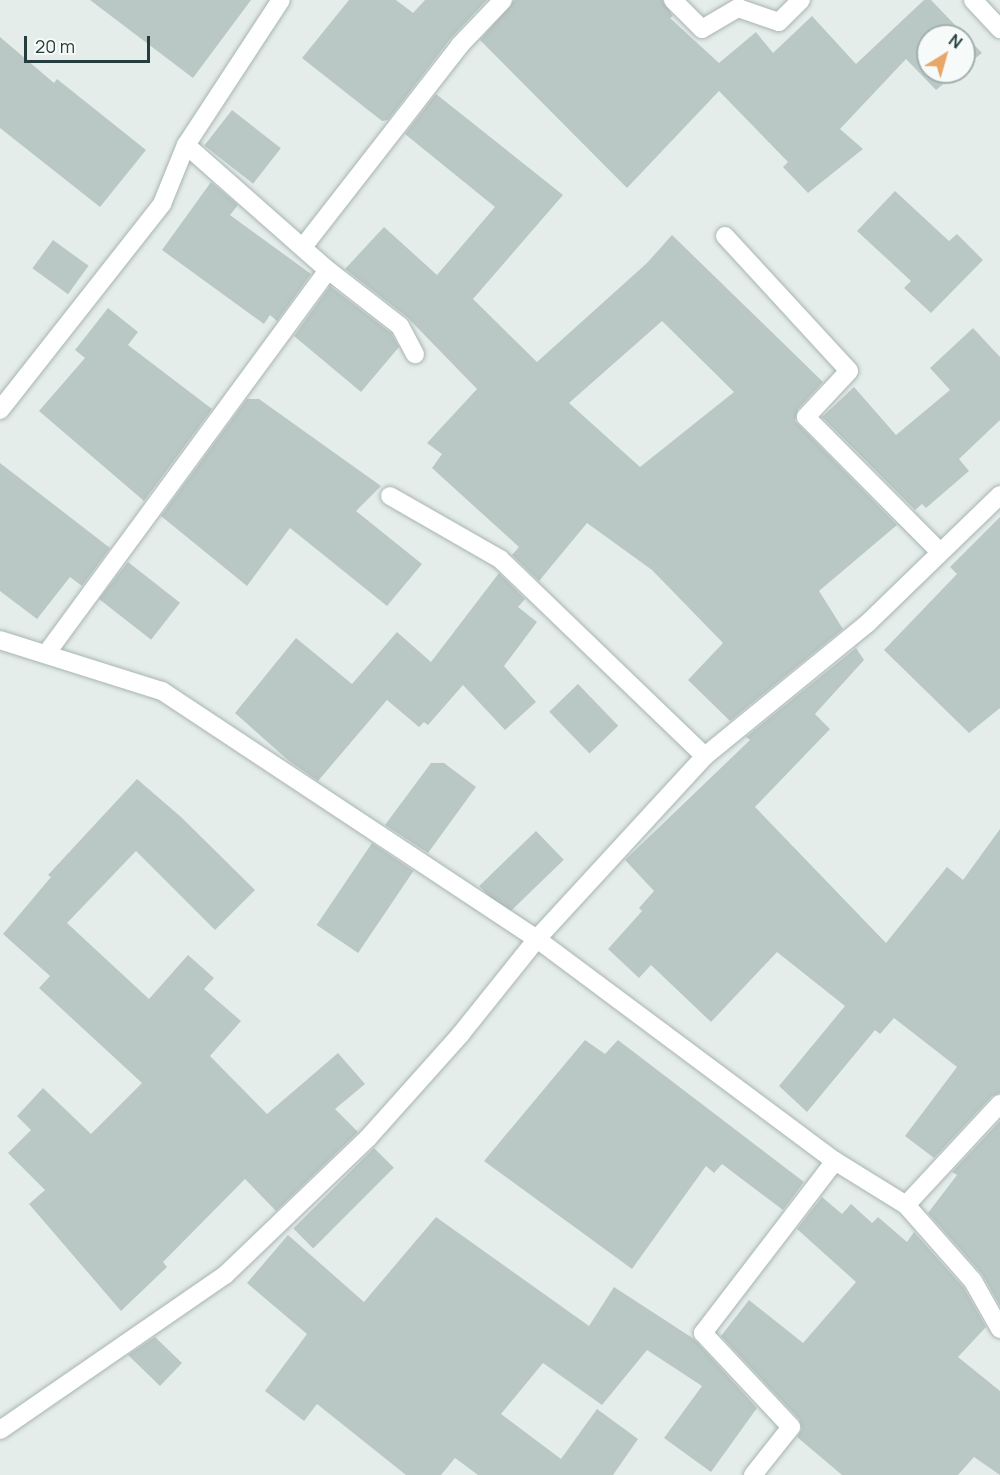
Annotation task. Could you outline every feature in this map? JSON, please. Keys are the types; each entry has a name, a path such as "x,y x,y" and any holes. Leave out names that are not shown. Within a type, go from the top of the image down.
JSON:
{"street":[{"path":"0,410 162,204 186,145 281,0"},
{"path":"303,247 460,45 503,0"},
{"path":"673,0 702,29 738,8 779,22 801,0"},
{"path":"973,0 1000,29"},
{"path":"186,145 328,270 400,326 415,354"},
{"path":"725,236 849,371 806,417 940,552"},
{"path":"46,654 328,270"},
{"path":"0,1430 225,1275 368,1138 461,1034 537,939 705,756 868,623 1000,495"},
{"path":"390,496 500,559 705,756"},
{"path":"0,640 162,691 537,939 835,1161 906,1206 973,1281 1000,1329"},
{"path":"906,1206 1000,1104"},
{"path":"753,1475 791,1427 704,1334 835,1161"}],"building":[{"path":"90,0 251,0 193,78"},
{"path":"349,0 396,0 413,13 425,0 487,0 451,38 388,120 382,121 302,58"},
{"path":"514,0 662,0 673,16 670,18 719,63 756,32 773,53 812,16 856,64 924,0 931,0 954,24 916,24 916,69 906,59 840,129 863,149 808,193 783,167 788,162 719,91 627,188 480,40"},
{"path":"0,37 54,83 57,79 146,150 100,207 0,128"},
{"path":"976,47 982,53 976,58"},
{"path":"930,84 943,84 936,90"},
{"path":"436,94 563,195 473,299 537,362 647,263 672,235 823,382 798,409 795,421 897,525 819,591 843,629 730,721 688,680 723,643 652,570 587,523 539,581 512,555 519,547 432,468 442,454 427,443 477,389 407,317 345,269 384,227 437,275 495,207 405,134","holes":["662,321 734,392 640,467 569,403"]},
{"path":"232,110 281,148 253,184 204,145"},
{"path":"211,182 238,205 230,215 311,274 277,321 270,315 264,324 162,250"},
{"path":"895,191 949,241 957,234 983,260 931,313 904,288 911,281 857,231"},
{"path":"53,240 89,266 68,294 32,268"},
{"path":"330,286 391,333 399,347 361,392 294,336"},
{"path":"108,308 138,332 128,345 212,409 144,501 39,411 85,358 75,350"},
{"path":"973,328 1000,357 1000,420 959,459 969,471 926,508 922,504 915,510 822,417 854,387 896,435 950,390 930,368"},
{"path":"247,399 259,399 381,486 356,511 422,564 387,606 290,528 247,586 161,516"},
{"path":"0,463 110,548 82,586 70,577 37,619 0,591"},
{"path":"1000,517 1000,708 969,733 884,650 957,574 950,567"},
{"path":"128,562 180,603 151,640 99,599"},
{"path":"499,573 525,599 518,607 537,622 504,666 536,702 505,730 463,685 428,725 424,722 419,727 387,700 318,781 289,761 235,713 296,638 352,684 397,632 431,662"},
{"path":"856,648 864,660 815,714 830,729 755,807 886,943 947,867 963,880 1000,829 1000,1093 992,1096 934,1158 905,1136 957,1067 894,1018 880,1034 875,1030 807,1112 779,1086 845,1006 777,952 711,1022 651,965 639,978 608,949 642,911 639,908 654,891 625,860 750,740 746,737"},
{"path":"578,684 618,726 590,754 549,712"},
{"path":"431,763 444,763 476,787 428,853 385,825"},
{"path":"137,779 181,817 255,890 215,930 136,851 67,923 149,999 188,955 214,978 204,989 241,1021 210,1056 267,1114 338,1053 365,1084 335,1109 358,1132 276,1211 245,1179 163,1262 167,1267 121,1311 29,1204 45,1190 8,1153 31,1130 17,1116 43,1088 91,1134 142,1083 39,988 50,976 3,934 51,877 48,875"},
{"path":"536,831 564,860 507,915 479,886"},
{"path":"372,843 413,871 358,953 317,925"},
{"path":"585,1040 605,1054 618,1040 804,1182 783,1210 722,1164 714,1173 706,1166 632,1269 484,1161"},
{"path":"1000,1121 1000,1306 982,1274 928,1213 957,1175 952,1172"},
{"path":"374,1148 394,1168 313,1248 293,1229"},
{"path":"822,1197 842,1214 851,1204 872,1223 878,1217 907,1242 914,1232 964,1288 986,1327 958,1357 1000,1391 1000,1475 974,1457 958,1475 842,1475 797,1437 802,1429 799,1419 721,1336 749,1300 803,1343 856,1282 797,1229"},
{"path":"436,1217 589,1326 614,1287 694,1339 757,1408 711,1472 664,1438 702,1386 647,1350 602,1405 543,1363 501,1414 561,1459 597,1409 638,1439 613,1475 478,1475 455,1458 441,1475 406,1475 317,1404 304,1421 265,1391 307,1334 247,1283 288,1235 364,1302"},
{"path":"155,1337 182,1363 160,1386 128,1355"}]}
